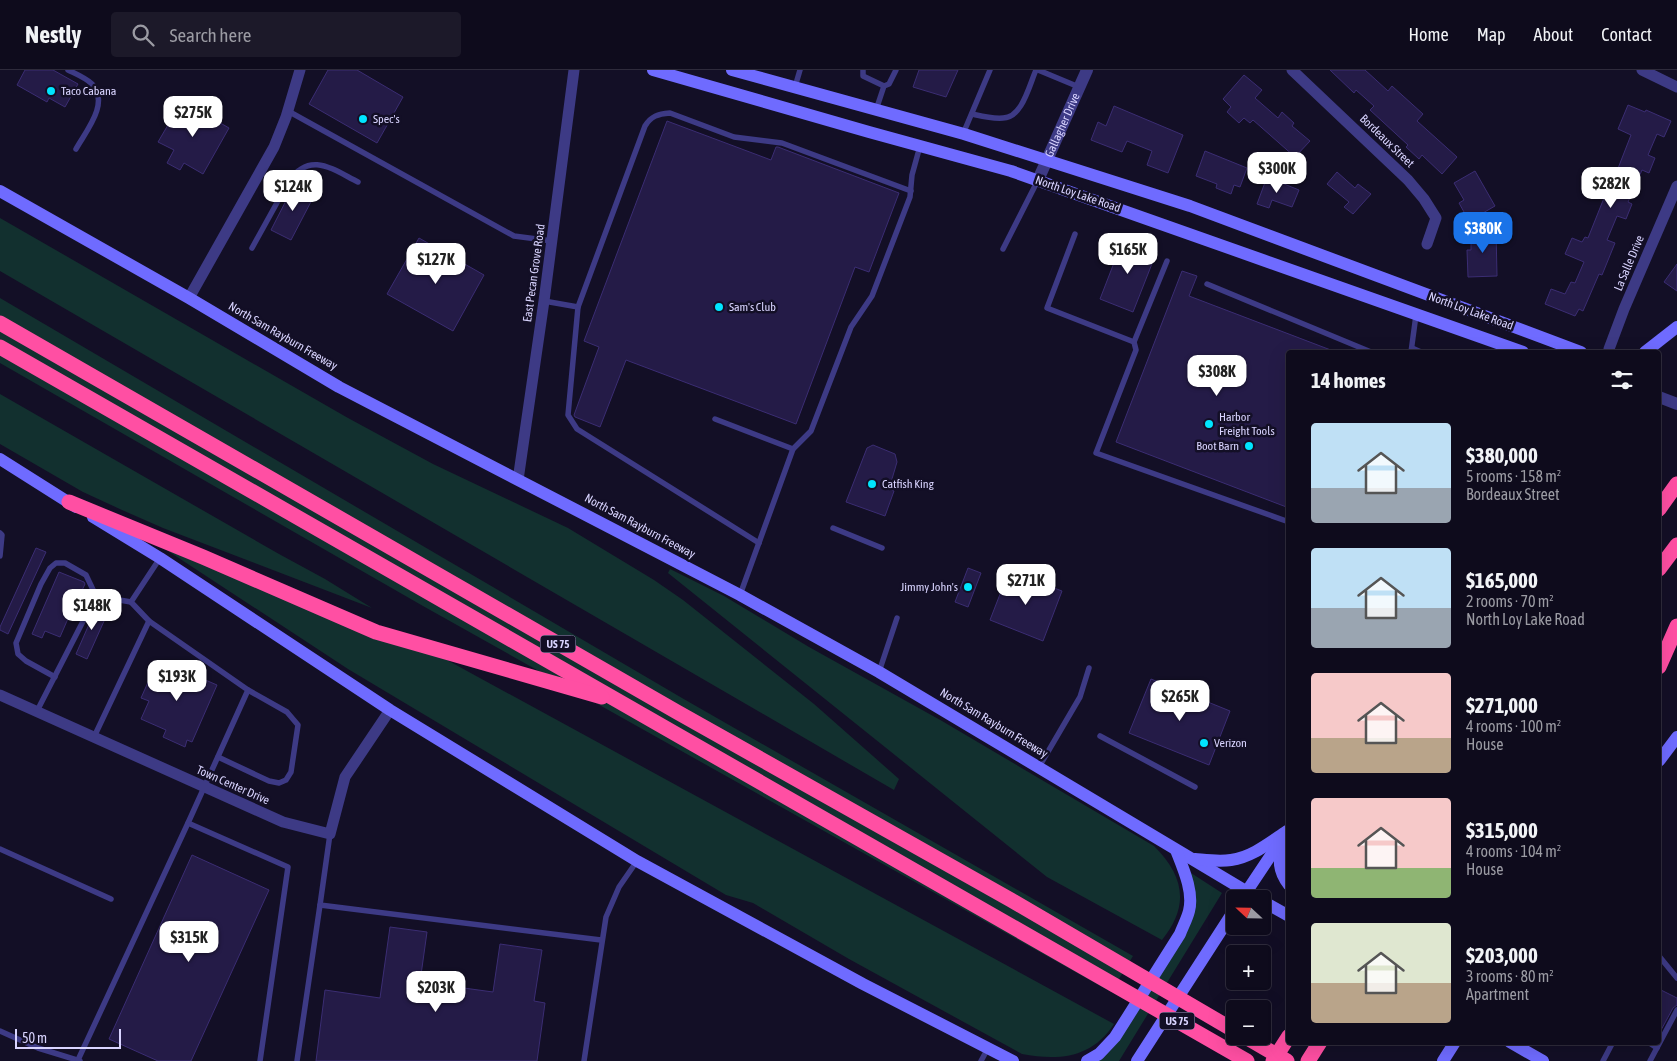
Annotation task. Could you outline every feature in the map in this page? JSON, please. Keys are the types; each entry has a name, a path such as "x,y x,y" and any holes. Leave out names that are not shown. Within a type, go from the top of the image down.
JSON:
{"highway":[{"name":"US 75","path":"0,323 677,712 1011,900 1226,1026"},
{"name":"US 75","path":"0,347 1247,1061"},
{"path":"1661,507 1677,484"},
{"path":"69,502 204,557 376,632 626,704"},
{"path":"1661,566 1677,545"},
{"path":"1661,662 1677,626"},
{"path":"1273,1061 1286,1041"},
{"path":"1259,1045 1287,1061"},
{"path":"1308,1061 1318,1045"}],"main road":[{"name":"North Loy Lake Road","path":"653,70 1011,171 1517,350"},
{"name":"North Loy Lake Road","path":"732,70 747,72 795,88 962,134 1190,206 1576,350"},
{"name":"North Sam Rayburn Freeway","path":"0,191 189,298 340,387 740,595 879,672 1194,859 1237,890"},
{"path":"1648,350 1677,327"},
{"path":"0,459 160,558 390,710 637,861 863,984 1013,1061"},
{"path":"1661,758 1677,737"},
{"path":"1194,859 1229,861 1246,857 1286,831"},
{"path":"1247,890 1286,833"},
{"path":"1286,836 1279,856 1279,866 1286,881"},
{"path":"1087,1061 1099,1054 1115,1037 1180,934 1186,920 1190,910 1190,899 1183,869 1176,850"},
{"path":"1271,906 1284,913"},
{"path":"1137,1061 1226,924"},
{"path":"1443,1061 1453,1045"},
{"path":"1516,1045 1545,1061"},
{"path":"1532,1045 1545,1061"}],"street":[{"path":"189,298 274,147 288,111 300,70"},
{"name":"East Pecan Grove Road","path":"518,480 544,301 574,70"},
{"name":"Gallagher Drive","path":"1038,180 1087,70"},
{"name":"Bordeaux Street","path":"1292,70 1408,180 1424,199 1436,218 1427,244"},
{"path":"1642,70 1677,87"},
{"name":"La Salle Drive","path":"1608,350 1677,186"},
{"name":"Town Center Drive","path":"0,695 283,822 330,834"},
{"path":"330,834 345,777 390,710"}],"lane":[{"path":"68,70 92,85 98,95 99,105 97,110 76,149"},
{"path":"795,88 800,70"},
{"path":"864,70 863,76 884,86"},
{"path":"876,110 884,86 889,84 896,70"},
{"path":"962,134 990,70"},
{"path":"972,114 1003,118 1012,116 1019,110 1037,70 1080,87"},
{"path":"288,111 514,236 552,241"},
{"path":"759,543 577,429 568,415 578,307 645,126 650,119 659,114 670,113 734,137 782,144 911,191"},
{"path":"740,595 794,449 811,431 851,327 872,296 910,197 912,175 921,146"},
{"path":"252,248 289,181 295,172 304,166 317,164 358,182"},
{"path":"1003,249 1038,180"},
{"path":"1075,234 1047,308 1134,342"},
{"path":"1166,262 1134,342 1136,350 1096,453 1286,521"},
{"path":"1207,284 1366,350"},
{"path":"544,301 578,307"},
{"path":"1411,350 1416,314"},
{"path":"715,419 794,449"},
{"path":"833,528 882,548"},
{"path":"0,533 2,535 2,545 0,556"},
{"path":"131,602 160,558"},
{"path":"55,677 26,661 18,654 16,643 41,584 50,568 56,563 65,563 86,575 96,596"},
{"path":"96,596 131,602 148,621 248,690 287,712 298,725 292,772 286,780 279,783 269,781 218,757"},
{"path":"37,711 96,596"},
{"path":"879,672 897,618"},
{"path":"94,737 148,621"},
{"path":"1039,767 1080,697 1089,668"},
{"path":"0,1031 38,1048 79,1060 248,690"},
{"path":"1100,736 1195,787"},
{"path":"188,823 288,867 260,1061"},
{"path":"297,1061 330,834"},
{"path":"0,849 111,899"},
{"path":"584,1061 606,917 619,887 637,861"},
{"path":"320,905 601,940"},
{"path":"1661,958 1677,978"},
{"path":"1661,1040 1677,1010"},
{"path":"1603,1061 1611,1045"},
{"path":"1652,1045 1657,1048"},
{"path":"1650,1061 1659,1045"},
{"path":"981,1061 988,1048"}],"green space":[{"path":"0,218 348,418 433,464 568,528 654,580 683,600 814,704 899,779 894,790 0,271"},
{"path":"0,298 682,698 1133,956 1111,992 423,606 0,363"},
{"path":"0,394 325,579 372,608 163,528 83,492 0,444"},
{"path":"165,549 425,648 1114,1024 1096,1044 1074,1054 1062,1057 1049,1057 1022,1054 849,959 753,903 726,895 348,669"},
{"path":"670,569 724,596 809,647 942,721 1154,846 1172,868 1180,891 1177,915 1162,940 1047,877 668,573"},
{"path":"1189,873 1222,893 1119,1061 1093,1061 1182,934"}],"building":[{"name":"Taco Cabana","path":"25,70 53,70 78,84 65,107 49,98 47,102 17,85"},
{"name":"Spec's","path":"328,70 357,70 403,97 377,143 309,104"},
{"path":"919,70 958,70 946,97 913,87"},
{"path":"1330,70 1365,70 1388,91 1392,86 1423,114 1417,121 1457,157 1442,174 1422,155 1419,159 1406,147 1408,145 1370,110 1374,106 1356,90 1354,93"},
{"path":"1244,75 1262,90 1255,98 1278,118 1282,112 1294,123 1292,126 1310,141 1295,157 1253,120 1250,123 1244,118 1239,123 1227,112 1231,107 1223,99"},
{"path":"182,101 229,128 203,174 184,163 180,170 167,163 174,150 158,142"},
{"path":"1628,105 1645,112 1646,110 1671,121 1664,137 1657,134 1648,155 1655,158 1649,173 1642,170 1628,202 1632,204 1626,219 1617,216 1607,240 1615,243 1602,275 1599,274 1583,311 1579,309 1575,316 1545,304 1551,289 1565,294 1571,282 1575,283 1584,262 1565,254 1572,238 1582,242 1585,237 1588,238 1606,193 1608,194 1631,135 1618,129"},
{"path":"1114,106 1183,135 1168,173 1147,165 1152,151 1127,141 1122,152 1091,140 1098,122 1106,126"},
{"name":"Sam's Club","path":"667,121 771,160 776,147 778,147 899,193 869,272 855,267 796,424 626,360 600,427 574,415 599,347 584,341"},
{"path":"1205,151 1247,168 1240,187 1234,185 1231,194 1216,188 1217,184 1196,176"},
{"path":"1475,171 1495,206 1469,221 1459,203 1464,200 1454,183"},
{"path":"1337,172 1355,188 1358,184 1371,194 1353,214 1344,207 1349,202 1327,184"},
{"path":"1267,177 1299,190 1292,207 1272,200 1269,208 1257,204"},
{"path":"295,183 315,194 291,240 271,230"},
{"path":"1496,230 1497,276 1468,277 1467,250 1471,250 1471,231"},
{"path":"1124,237 1157,251 1133,312 1100,299"},
{"path":"419,238 484,275 453,331 387,294"},
{"path":"1677,264 1677,291 1664,282"},
{"path":"1182,271 1197,276 1189,296 1331,350 1286,350 1286,507 1116,442"},
{"name":"Catfish King","path":"873,445 895,454 897,462 889,489 894,491 885,516 846,502 867,448"},
{"path":"36,548 46,552 8,634 0,630 0,627"},
{"name":"Jimmy John's","path":"968,568 981,573 968,607 955,602"},
{"path":"1009,571 1062,591 1043,641 990,620"},
{"path":"59,572 84,582 85,584 79,597 88,601 80,618 70,614 60,637 45,631 42,638 32,634"},
{"path":"97,605 109,610 87,659 76,654 90,622 88,621"},
{"path":"157,662 164,666 166,663 217,685 192,742 187,740 185,747 163,737 166,730 141,719 149,701 141,698"},
{"path":"1151,679 1230,711 1209,765 1129,733"},
{"path":"192,855 269,890 191,1061 158,1061 109,1039"},
{"path":"390,927 427,932 420,982 493,992 500,944 542,950 534,1001 545,1003 537,1061 316,1061 325,990 380,998"},
{"path":"1661,990 1677,998 1677,1005 1673,1008 1661,1030"}],"place":[{"name":"Taco Cabana","path":"51,91"},
{"name":"Spec's","path":"363,119"},
{"name":"Sam's Club","path":"719,307"},
{"name":"Harbor Freight Tools","path":"1209,424"},
{"name":"Boot Barn","path":"1249,446"},
{"name":"Catfish King","path":"872,484"},
{"name":"Jimmy John's","path":"968,587"},
{"name":"Verizon","path":"1204,743"}]}
